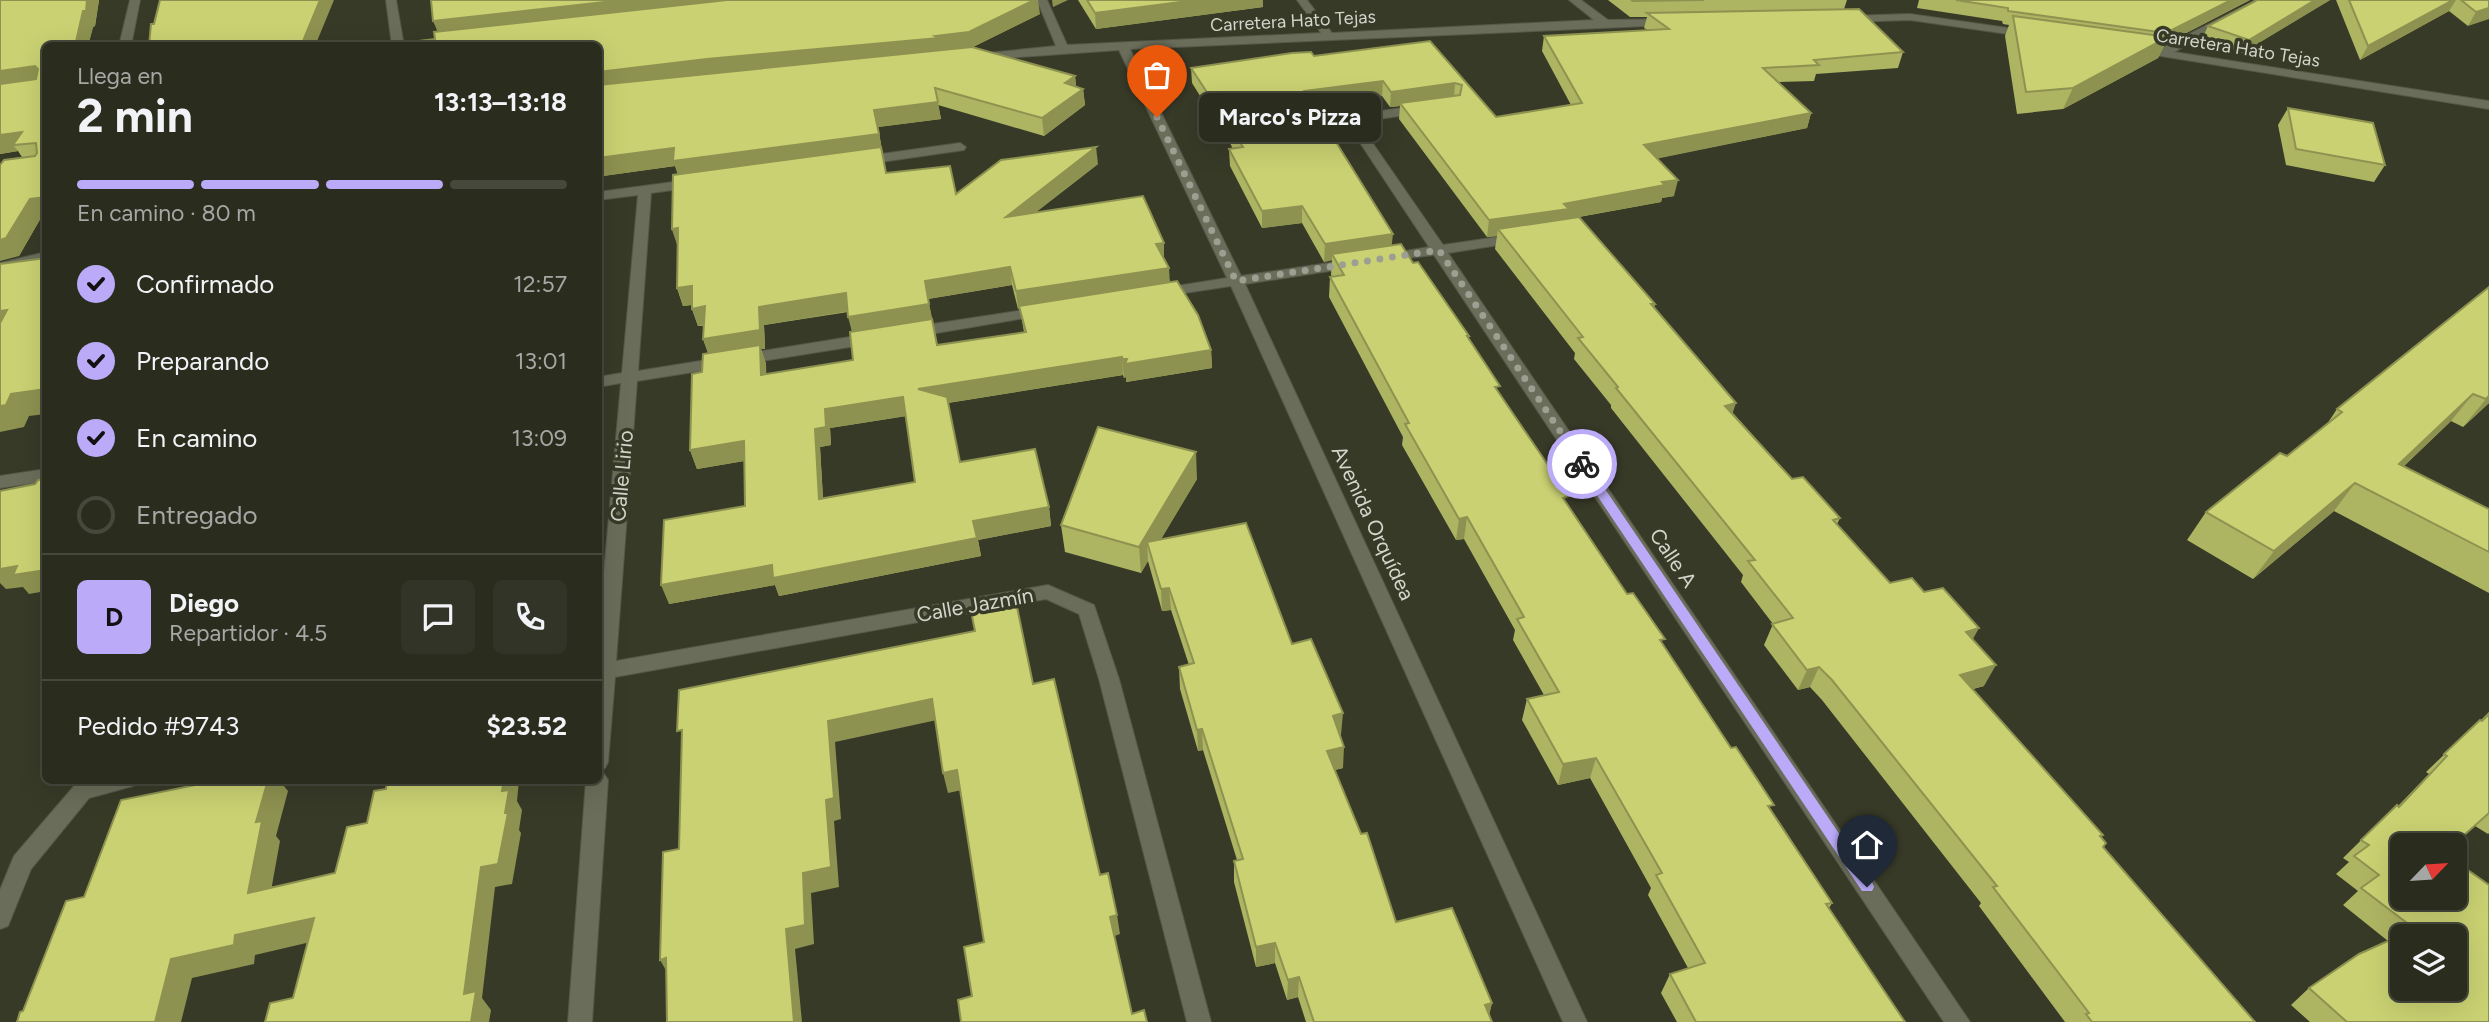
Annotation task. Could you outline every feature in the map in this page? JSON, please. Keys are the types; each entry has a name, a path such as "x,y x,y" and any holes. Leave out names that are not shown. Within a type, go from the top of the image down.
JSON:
{"street":[{"path":"126,42 135,0"},
{"path":"391,0 397,42"},
{"path":"1042,0 1062,49"},
{"path":"1302,0 1329,37"},
{"path":"1574,0 1605,23"},
{"path":"2162,53 2264,0"},
{"path":"1832,20 1910,17 2045,37"},
{"name":"Carretera Hato Tejas","path":"968,58 1062,49 1605,23 1687,22"},
{"name":"Avenida Orquídea","path":"1123,46 1236,281 1576,1022"},
{"name":"Carretera Hato Tejas","path":"2123,48 2489,105"},
{"path":"1287,128 1441,107"},
{"name":"Calle A","path":"1351,120 1958,1022"},
{"path":"850,162 960,147"},
{"path":"602,195 713,180"},
{"name":"Calle Lirio","path":"602,672 631,376 645,190"},
{"path":"1140,296 1536,235"},
{"path":"0,267 42,257"},
{"path":"602,381 1057,309"},
{"path":"0,482 42,476"},
{"name":"Calle Jazmín","path":"602,672 1048,592 1087,610 1109,679 1199,1022"},
{"path":"580,1022 597,784"},
{"path":"0,919 22,863 75,785"}],"building":[{"path":"0,0 87,0 76,42 42,42 42,198 30,199 6,238 0,240 0,165 4,160 35,156 37,153 36,143 13,145 22,132 0,135 0,84 36,79 38,69 35,66 0,71"},
{"path":"160,0 320,0 303,42 149,42 151,24 154,24"},
{"path":"431,0 623,0 433,21"},
{"path":"727,0 1034,0 969,32 935,36 939,38 602,72 602,42 410,42 435,39 434,32"},
{"path":"1087,0 1196,0 1095,13"},
{"path":"1631,0 1704,0 1633,1"},
{"path":"1956,0 2231,0 2166,33 2008,11 2008,8"},
{"path":"2257,0 2315,0 2249,40 2208,26"},
{"path":"2349,0 2453,0 2368,46"},
{"path":"2461,0 2489,0 2489,8 2476,12"},
{"path":"1859,9 1903,52 1814,60 1819,65 1763,68 1811,113 1644,145 1678,180 1662,182 1665,185 1564,204 1569,209 1489,220 1400,103 1460,95 1462,85 1455,83 1391,92 1383,81 1304,91 1311,102 1222,115 1191,68 1292,53 1311,52 1314,56 1430,41 1496,117 1582,103 1544,36 1669,29 1647,13"},
{"path":"2013,16 2168,37 2073,88 2026,92"},
{"path":"972,47 1075,76 1065,83 1083,89 1042,118 935,88 938,102 874,110 879,134 673,161 674,148 602,157 602,85"},
{"path":"2288,108 2373,123 2385,165 2296,149"},
{"path":"1318,113 1393,234 1325,244 1302,206 1262,211 1229,149 1243,147 1229,125"},
{"path":"881,147 886,173 950,166 956,194 1001,160 1096,147 1006,217 1143,196 1164,243 1156,244 1169,268 1016,291 1010,267 925,281 929,304 848,317 846,293 759,307 760,330 703,339 705,306 692,309 692,286 677,288 678,228 672,229 673,175"},
{"path":"1579,217 1736,403 1725,406 1792,479 1803,477 1840,518 1833,520 1890,583 1912,578 1924,592 1943,588 1979,628 1966,632 1996,665 1960,675 2103,835 2100,836 2106,843 2103,847 2255,1022 2092,1022 2086,1014 2089,1013 1993,887 1997,886 1832,680 1819,667 1807,670 1772,624 1793,618 1748,561 1755,560 1616,388 1618,387 1578,338 1583,337 1498,229"},
{"path":"1401,244 1413,263 1418,262 1469,336 1500,386 1495,387 1569,496 1563,498 1627,594 1633,593 1665,639 1660,640 1731,748 1736,747 1774,805 1768,806 1832,903 1826,904 1905,1022 1696,1022 1670,974 1705,963 1656,875 1662,873 1596,758 1563,764 1527,699 1559,692 1517,619 1524,617 1467,517 1459,519 1405,424 1409,423 1330,277 1344,275 1332,254"},
{"path":"42,259 42,390 11,394 6,405 0,406 0,323 7,310 0,311 0,264"},
{"path":"1177,281 1198,315 1211,350 1125,364 1127,359 1122,357 918,389 947,397 960,462 1035,449 1049,507 973,521 977,538 773,578 772,565 661,585 664,520 745,506 744,441 690,450 692,374 702,372 703,354 760,345 761,375 853,360 850,332 932,319 937,345 1026,332 1019,306","holes":["903,397 915,482 819,499 815,429 826,427 825,409"]},
{"path":"2489,287 2489,396 2486,399 2473,394 2399,464 2489,509 2489,552 2355,483 2274,551 2206,512 2280,453 2287,456 2342,412 2337,409"},
{"path":"1098,427 1196,452 1139,547 1061,525"},
{"path":"42,480 42,571 13,575 17,566 0,569 0,491 35,484"},
{"path":"1246,523 1292,644 1311,639 1343,713 1333,716 1344,747 1327,751 1361,834 1367,833 1396,922 1452,908 1492,1003 1485,1005 1492,1022 1314,1022 1299,977 1288,980 1275,943 1256,947 1234,861 1243,859 1202,729 1197,730 1179,667 1194,663 1169,588 1161,589 1147,542"},
{"path":"1016,602 1033,684 1054,679 1100,875 1108,873 1117,915 1110,917 1132,1014 1144,1010 1147,1022 961,1022 958,1000 972,996 964,947 984,942 957,770 943,773 932,699 828,721 834,798 826,800 831,867 803,873 805,925 786,929 794,1022 667,1022 666,958 660,960 663,852 679,849 682,730 677,731 679,690 975,631 971,611"},
{"path":"2489,714 2489,813 2466,833 2390,833 2390,910 2468,910 2468,870 2489,885 2489,1022 2347,1022 2309,988 2359,954 2390,940 2390,1001 2467,1001 2467,924 2408,924 2361,888 2379,875 2354,856 2369,845 2361,840 2397,805 2399,807 2447,756 2444,754"},
{"path":"200,784 267,784 256,822 262,821 248,893 335,873 347,827 367,823 374,791 386,789 387,784 503,784 502,791 509,790 505,813 508,813 498,864 481,867 464,994 476,991 471,1022 265,1022 270,1003 293,998 314,918 235,935 234,945 171,959 155,1022 17,1022 66,901 84,897 121,800"}],"way so far":[{"path":"1157,117 1236,281 1439,250 1582,464"}],"place":[{"name":"Marco's Pizza","path":"1157,117"}],"route":[{"path":"1582,464 1867,887"}]}
